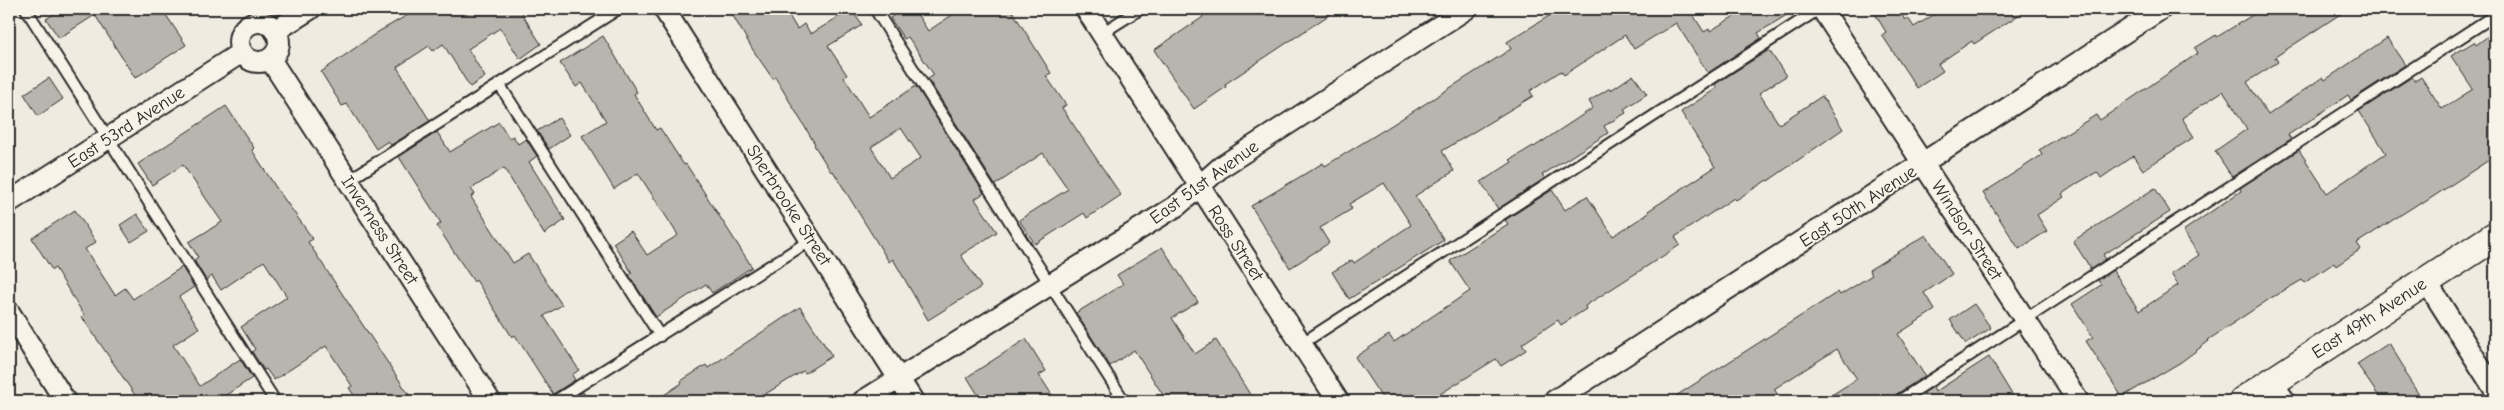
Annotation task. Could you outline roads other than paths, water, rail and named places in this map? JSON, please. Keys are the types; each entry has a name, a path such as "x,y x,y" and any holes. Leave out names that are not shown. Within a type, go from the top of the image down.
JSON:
{"street":[{"path":"276,31 310,9"},
{"name":"Sherbrooke Street","path":"664,9 913,401"},
{"name":"Ross Street","path":"1086,9 1338,401"},
{"name":"East 51st Avenue","path":"863,401 1178,205 1221,167 1466,9"},
{"name":"Windsor Street","path":"1820,9 1924,164 2078,401"},
{"name":"East 50th Avenue","path":"1554,401 1924,164 2161,9"},
{"path":"243,17 266,23 276,31 279,42 278,48 270,59 264,61 252,60 242,52 239,40 244,29 243,17"},
{"name":"East 53rd Avenue","path":"9,202 242,52"},
{"name":"Inverness Street","path":"270,59 490,401"},
{"name":"East 49th Avenue","path":"2243,401 2283,391 2426,281 2495,236"},
{"path":"2426,281 2495,390"},
{"path":"9,312 65,401"}],"lane":[{"path":"26,9 275,401"},
{"path":"349,180 618,9"},
{"path":"875,9 1124,401"},
{"path":"1102,33 1140,9"},
{"path":"1301,344 1820,9"},
{"path":"1899,401 2495,15"},
{"path":"499,84 660,336"},
{"path":"555,401 811,240"}]}
